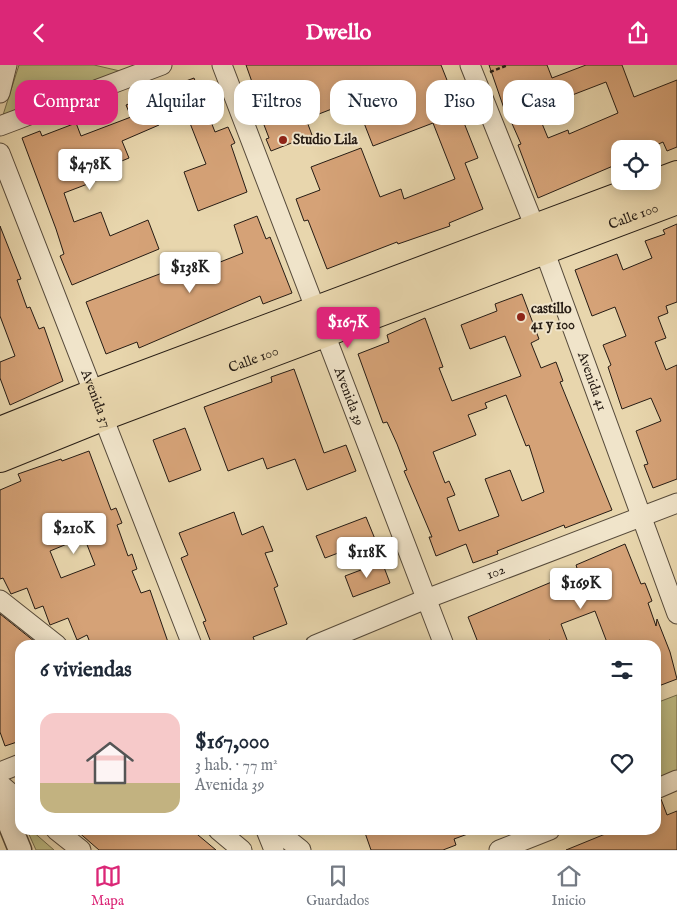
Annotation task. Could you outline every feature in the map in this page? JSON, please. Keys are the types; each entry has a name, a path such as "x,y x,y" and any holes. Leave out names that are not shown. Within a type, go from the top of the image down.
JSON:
{"main road":[{"name":"Calle 100","path":"0,431 100,405 540,239 677,175"},
{"name":"Calle 100","path":"540,239 677,200"},
{"name":"Calle 100","path":"0,459 100,405"}],"street":[{"path":"0,93 7,65"},
{"path":"120,65 154,68"},
{"name":"Avenida 39","path":"222,65 442,640"},
{"name":"Avenida 41","path":"470,65 540,239 677,614"},
{"path":"0,126 154,68"},
{"name":"Avenida 37","path":"0,153 100,405 190,640"},
{"name":"102","path":"327,640 426,599 677,503"},
{"path":"0,600 50,640"},
{"path":"0,772 15,766"},
{"path":"661,787 677,780"},
{"path":"0,784 15,797"},
{"path":"0,801 20,850"},
{"path":"62,835 81,850"},
{"path":"224,835 242,850"},
{"path":"268,835 274,850"},
{"path":"282,835 301,850"},
{"path":"499,850 536,835"}],"shaded area":[{"path":"19,65 94,65 120,71 96,80 15,80 15,110 3,115"},
{"path":"677,695 677,773 661,779 661,701"},
{"path":"29,835 37,835 54,850 36,850"}],"building":[{"path":"246,65 441,65 447,80 426,80 426,125 428,125 373,146 365,125 416,125 416,80 330,80 330,110 320,114 320,80 251,80"},
{"path":"489,65 547,65 552,78 586,65 622,65 634,97 677,80 677,147 667,151 661,140 611,140 611,167 538,198 518,145 521,144 513,125 543,125 548,138 568,130 569,134 618,113 606,82 574,94 574,80 503,80 503,106"},
{"path":"128,118 128,125 159,125 122,141 129,158 95,172 98,180 64,193 74,222 101,212 110,236 148,220 159,249 72,285 60,256 64,254 56,229 22,138 40,131 42,136 71,125 77,125 81,136 110,125 118,125 118,122"},
{"path":"191,125 212,125 215,132 228,127 235,143 231,145 247,192 198,211 184,172 206,164"},
{"path":"264,125 308,125 312,135 271,151 266,139 269,138"},
{"path":"434,125 465,125 478,158 465,163 483,209 449,223 450,226 398,244 397,242 327,269 308,220 304,221 296,199 320,190 311,167 361,148 380,197 401,189 404,199 455,179"},
{"path":"257,216 266,239 270,237 292,293 263,304 260,296 139,348 137,342 106,354 86,302 170,270 173,275 203,263 205,268 243,253 234,225"},
{"path":"677,224 677,302 666,306 668,313 658,317 666,338 655,342 666,370 677,365 677,479 653,488 644,465 648,464 636,431 661,421 651,398 622,409 608,367 611,365 603,345 626,336 615,307 592,316 575,270 617,254 623,270 652,258 645,241 665,234 663,230"},
{"path":"0,226 21,279 17,280 27,308 30,307 39,329 44,327 63,381 10,405 0,378 0,362 15,356 0,316"},
{"path":"522,294 539,339 531,343 541,368 556,362 563,381 560,382 612,510 565,528 564,525 497,551 498,554 473,563 466,544 436,556 429,537 432,537 404,471 407,470 397,444 387,422 383,423 358,354 389,342 387,335 425,318 443,367 439,368 452,401 521,376 505,336 470,349 461,325 497,311 495,304","holes":["506,395 526,446 529,445 544,492 522,501 510,470 485,479 499,516 459,531 447,498 455,495 449,481 445,483 433,452 476,435 468,415 487,408 485,403"]},
{"path":"294,369 324,453 346,445 356,471 307,490 295,459 267,469 263,458 228,471 204,407 272,382 271,377"},
{"path":"185,428 201,470 169,482 153,440"},
{"path":"89,451 111,510 116,508 122,523 117,525 128,556 132,554 137,569 132,571 141,593 150,590 167,640 89,640 87,635 77,640 68,618 50,625 43,606 35,609 27,588 11,594 3,578 0,579 0,490 21,481 18,474 61,459 62,461","holes":["84,537 95,565 61,578 50,551"]},
{"path":"234,512 242,535 263,526 273,551 265,553 278,586 274,588 287,624 253,637 254,640 210,640 203,622 206,621 181,558 188,555 179,533"},
{"path":"366,517 375,539 325,558 316,536"},
{"path":"625,544 641,584 645,583 652,601 648,603 656,626 657,619 670,652 677,679 661,685 661,640 606,640 595,611 561,624 567,640 477,640 468,617 554,581 553,578 577,568 576,565"},
{"path":"382,562 390,583 353,597 345,576"},
{"path":"0,614 33,640 15,640 15,743 5,746 0,732"},
{"path":"661,799 667,815 677,811 677,850 566,850 603,835 661,835"},
{"path":"82,835 198,835 216,850 99,850"},
{"path":"366,835 465,835 454,839 456,845 443,850 371,850"}],"place":[{"name":"Studio Lila","path":"283,140"},
{"name":"castillo 41 y 100","path":"521,317"}]}
